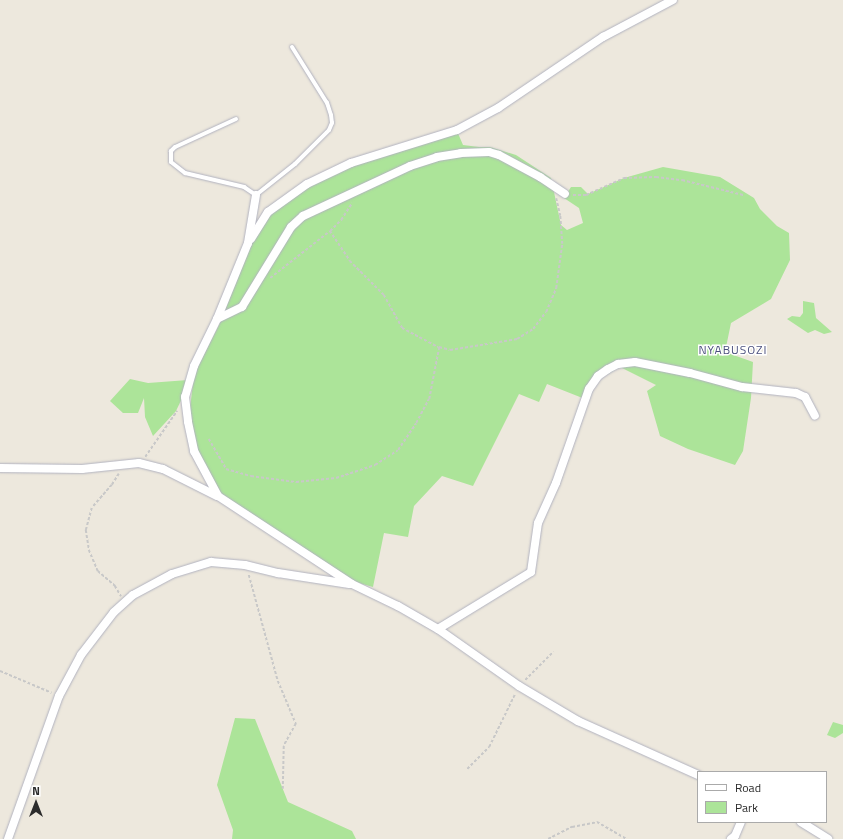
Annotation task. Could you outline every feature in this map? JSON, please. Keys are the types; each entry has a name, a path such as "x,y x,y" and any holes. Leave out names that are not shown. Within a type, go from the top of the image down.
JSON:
{"street":[{"path":"218,496 194,451 185,397 194,366 217,319 248,243 268,212 307,184 351,163 457,130 498,108 603,37 673,0"},
{"path":"217,319 242,307 291,227 303,216 410,166 437,157 461,153 489,152 499,155 540,177 555,189 565,194"},
{"path":"248,243 256,195"},
{"path":"438,629 531,572 538,523 556,483 589,388 598,376 608,369 618,364 635,362 690,373 742,387 796,393 805,397 815,416"},
{"path":"0,468 82,469 129,463 149,464 163,469 218,496 352,584 398,606 438,629 519,686 578,721 697,775"},
{"path":"8,839 59,696 81,655 125,601 153,583 191,567 211,562 245,565 278,573 352,584"},
{"path":"731,839 735,836 741,823"},
{"path":"803,823 828,839"}],"lane":[{"path":"236,118 175,147 171,151 170,159 176,167 185,172 244,187 256,195 295,164 329,130 332,123 327,103 292,47"}],"path":[{"path":"565,194 586,195 624,178 656,177 682,180 743,195"},
{"path":"330,231 350,261 384,295 402,328 439,347 450,350 517,339 533,329 546,312 556,288 562,244 560,216 555,189"},
{"path":"265,282 330,231 341,220 353,202"},
{"path":"209,439 226,469 251,476 296,482 336,478 375,465 398,450 416,423 429,399 439,347"},
{"path":"144,458 178,410"},
{"path":"125,601 115,586 98,571 89,550 86,530 92,508 129,463"},
{"path":"245,565 266,633 278,681 296,724 284,746 282,789"},
{"path":"467,769 489,747 519,686 553,652"},
{"path":"0,671 59,696"},
{"path":"548,839 572,827 597,822 626,839"}],"green space":[{"path":"457,131 463,145 490,147 516,155 551,178 561,225 567,230 583,223 579,208 564,198 571,187 581,187 588,194 624,178 663,167 720,177 754,198 760,209 777,226 789,233 790,260 771,299 731,323 725,352 753,362 751,398 743,451 735,465 688,449 660,436 647,391 656,385 620,367 599,379 585,399 547,384 539,402 519,394 473,486 442,476 414,506 408,537 384,533 373,587 355,582 222,495 198,458 188,426 194,374 221,321 245,256 268,213 308,184 351,164"},
{"path":"803,301 814,303 816,318 832,332 824,334 815,330 808,333 787,319 792,316 800,317 803,313"},
{"path":"130,379 148,383 188,380 184,394 176,411 153,436 145,417 144,398 138,413 123,413 110,401"},
{"path":"235,718 255,719 288,802 352,831 356,839 232,839 233,830 217,785"},
{"path":"833,722 843,725 843,733 835,738 827,735"}],"district":[{"name":"NYABUSOZI","path":"733,350"}]}
